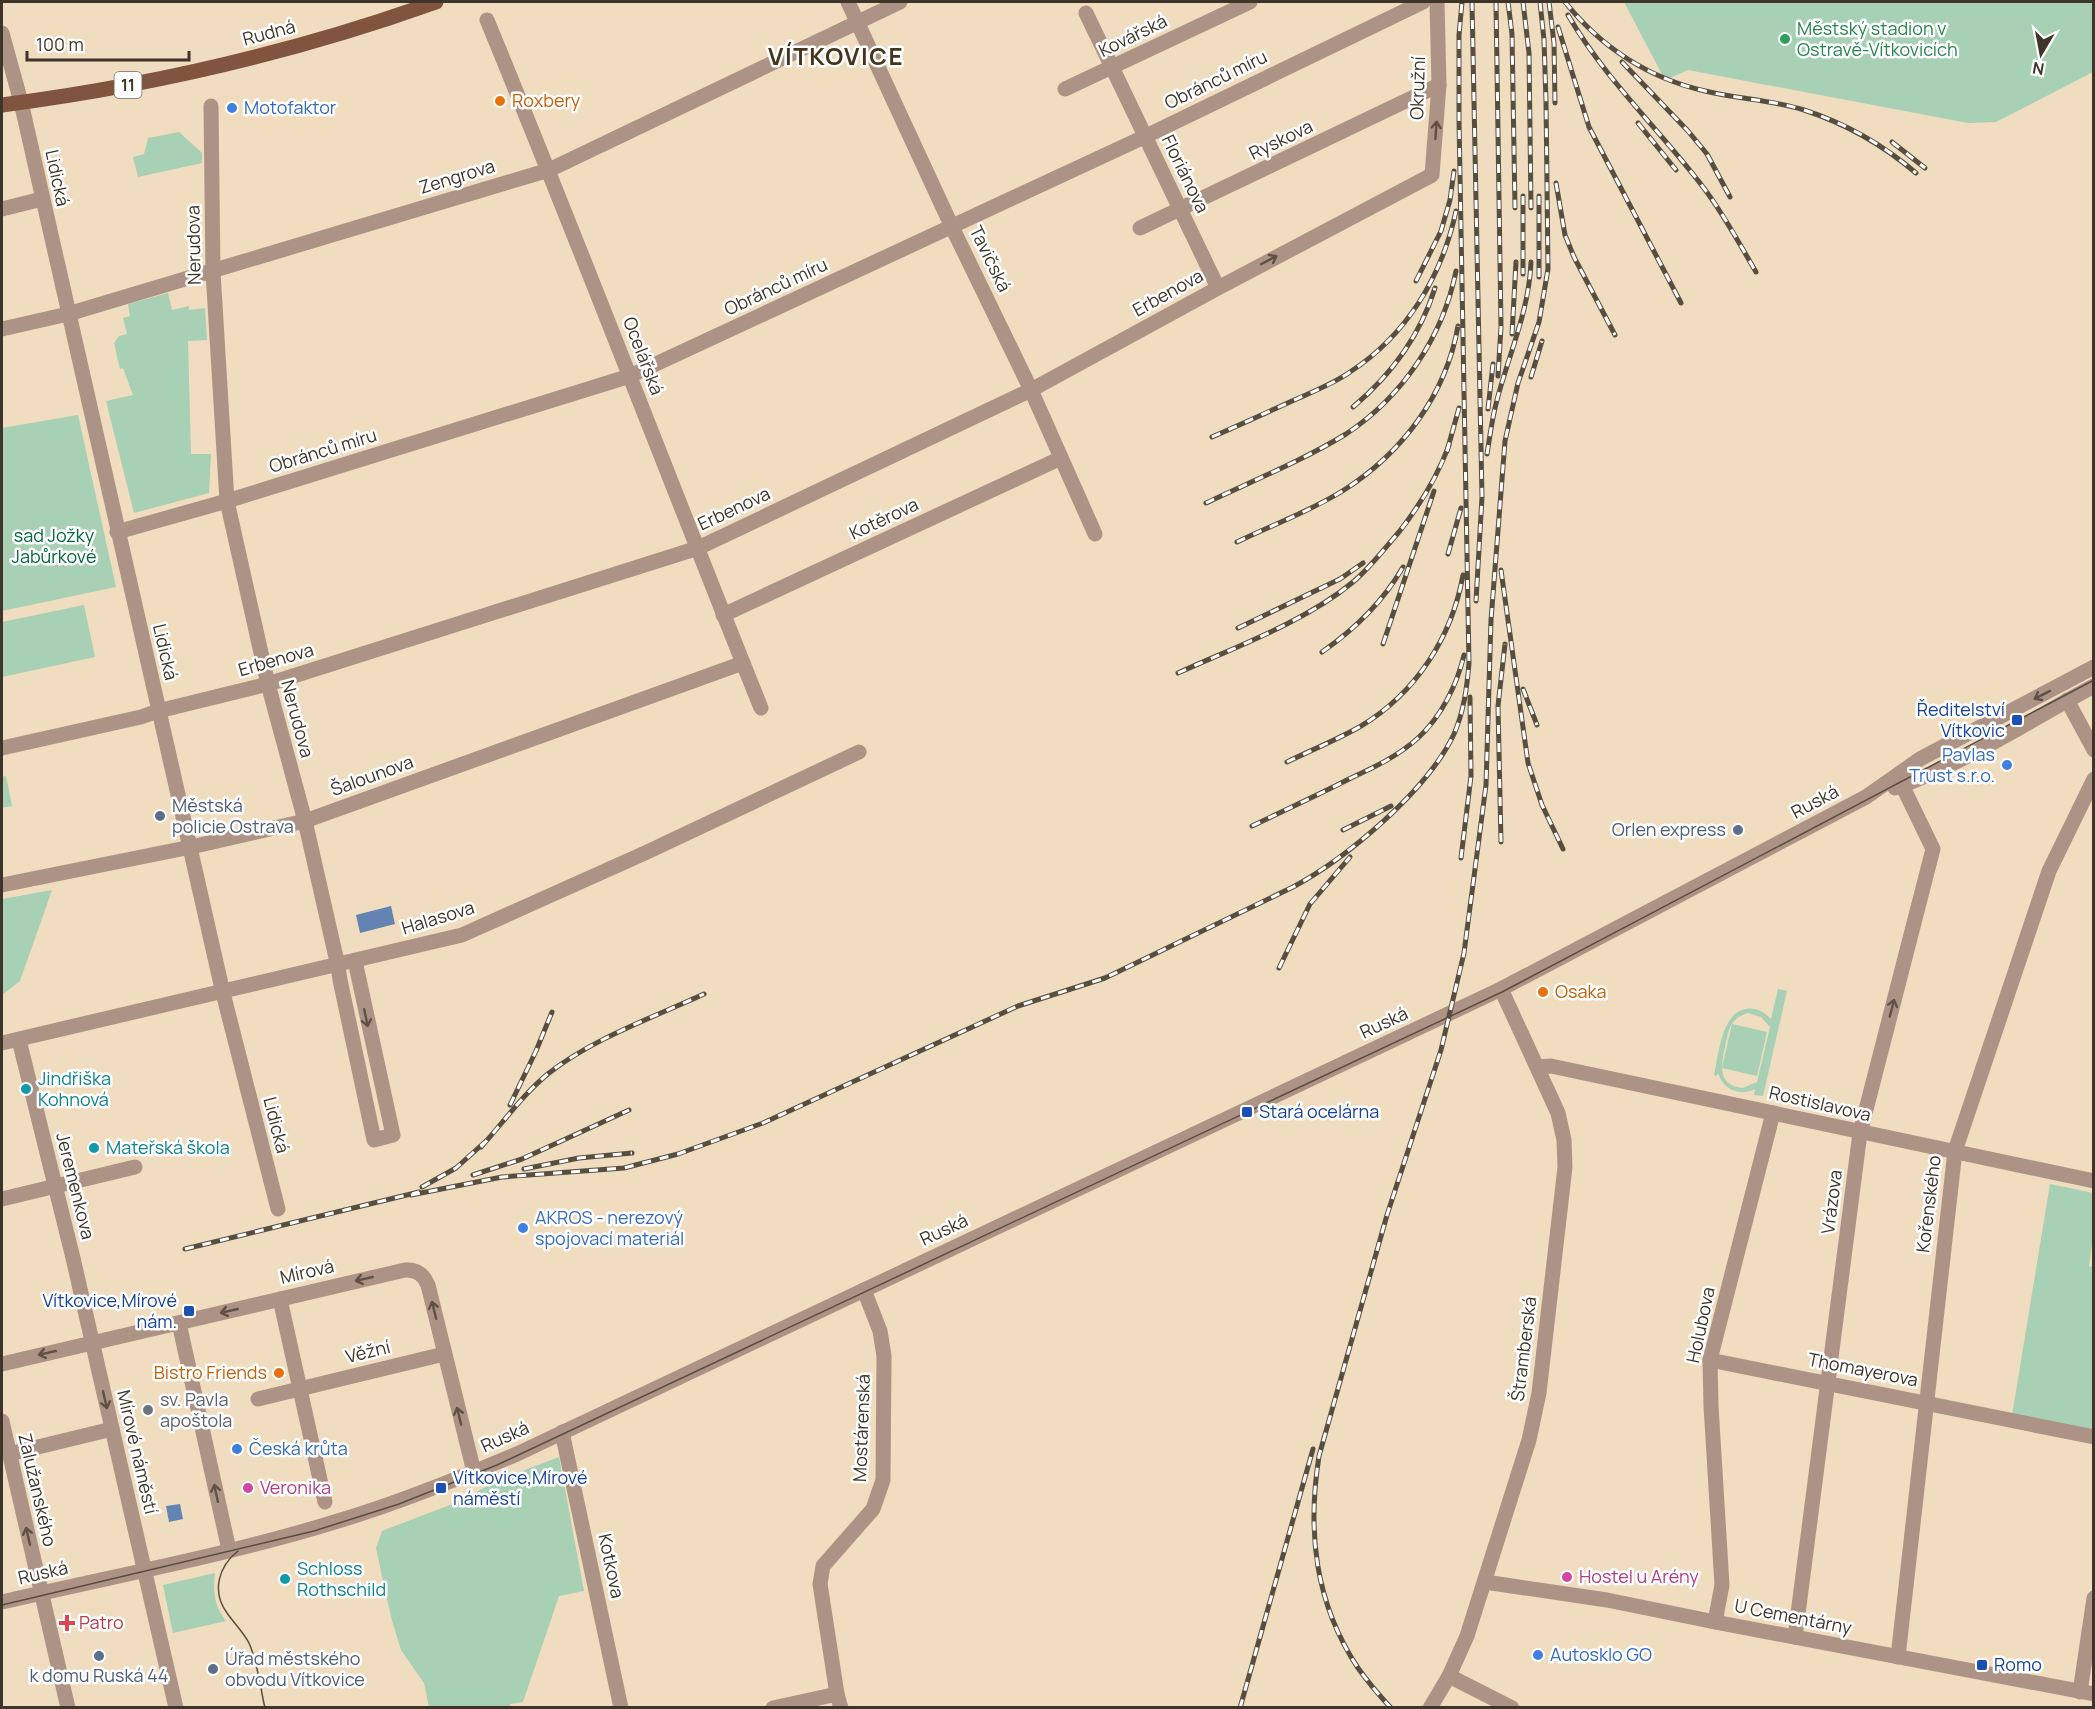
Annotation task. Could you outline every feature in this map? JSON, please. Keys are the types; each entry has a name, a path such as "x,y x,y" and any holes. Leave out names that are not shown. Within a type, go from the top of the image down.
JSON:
{"main road":[{"name":"Rudná","path":"2,105 136,83 234,63 372,24 436,2"}],"street":[{"name":"Tavičská","path":"848,2 1095,534"},
{"name":"Zengrova","path":"2,329 68,314 213,272 549,170 900,2"},
{"name":"Kovářská","path":"1065,89 1250,2"},
{"name":"Obránců míru","path":"117,532 226,501 630,376 1144,137 1423,2"},
{"name":"Okružní","path":"1432,175 1439,86 1437,2"},
{"name":"Floriánova","path":"1086,13 1218,288"},
{"name":"Ocelářská","path":"487,20 549,170 761,708"},
{"name":"Lidická","path":"2,33 21,102 223,993 278,1209"},
{"name":"Ryskova","path":"1140,228 1439,86"},
{"name":"Nerudova","path":"211,106 213,272 226,501 268,684 305,821 374,1140 393,1136 355,961"},
{"name":"Erbenova","path":"2,748 141,717 268,684 698,548 1030,390 1432,175"},
{"path":"2,209 42,199"},
{"name":"Kotěrova","path":"723,615 1061,458"},
{"name":"Šalounova","path":"2,885 191,847 305,821 743,663"},
{"name":"Ruská","path":"2,1602 314,1529 374,1510 474,1472 1501,989 1866,797 1920,759 2094,667"},
{"name":"Ruská","path":"1866,797 1931,775 2094,686"},
{"path":"2067,700 2094,750"},
{"name":"Halasova","path":"2,1043 338,966 462,935 645,853 859,752"},
{"name":"Kořenského","path":"1898,1657 1955,1151 2049,871 2094,779"},
{"name":"Vrázova","path":"1795,1638 1860,1133 1933,849 1902,785"},
{"name":"Štramberská","path":"1430,1707 1449,1676 1467,1636 1536,1412 1565,1167 1561,1123 1501,989"},
{"name":"Jeremenkova","path":"19,1040 92,1343"},
{"name":"Rostislavova","path":"1537,1067 1551,1066 2094,1181"},
{"name":"Holubova","path":"1715,1622 1722,1585 1710,1360 1773,1113"},
{"path":"2,1199 135,1167"},
{"name":"Mírová","path":"2,1364 405,1270 415,1270 426,1281 474,1472"},
{"name":"Mostárenská","path":"773,1707 839,1701 820,1584 823,1566 873,1509 883,1480 884,1356 880,1331 864,1290"},
{"path":"280,1299 325,1502"},
{"path":"179,1323 229,1550"},
{"name":"Mírové náměstí","path":"92,1343 144,1570"},
{"name":"Věžní","path":"258,1399 444,1354"},
{"name":"Thomayerova","path":"1710,1360 2094,1437"},
{"name":"Zalužanského","path":"2,1421 68,1707"},
{"path":"9,1454 112,1429"},
{"name":"Kotkova","path":"562,1432 621,1707"},
{"path":"144,1570 176,1707"},
{"name":"U Cementárny","path":"1485,1582 1607,1600 2087,1693"},
{"path":"2087,1693 2094,1598"},
{"path":"1449,1676 1512,1707"}],"green space":[{"path":"1624,2 2093,2 2093,72 1996,122 1968,123 1688,70 1665,80"},
{"path":"179,132 202,153 202,163 138,177 133,157 144,154 148,138"},
{"path":"168,293 172,310 189,306 189,310 205,308 207,340 188,341 191,454 211,454 209,493 134,513 106,401 133,395 123,368 120,369 114,343 119,336 127,334 123,318 130,316 128,304"},
{"name":"sad Jožky Jabůrkové","path":"78,415 116,587 2,611 2,428"},
{"path":"84,605 95,657 2,677 2,622"},
{"path":"6,776 12,806 2,808 2,777"},
{"path":"52,890 20,981 2,995 2,899"},
{"path":"1778,989 1787,991 1763,1096 1754,1095 1755,1089 1743,1092 1732,1090 1720,1079 1718,1073 1717,1076 1714,1075 1726,1026 1738,1012 1746,1009 1760,1011 1771,1019","holes":["1748,1013 1761,1017 1770,1027 1757,1082 1743,1088 1734,1086 1728,1082 1722,1071 1730,1027 1733,1022"]},
{"path":"1732,1024 1767,1032 1757,1076 1722,1068"},
{"path":"2050,1184 2093,1193 2093,1238 2089,1266 2094,1268 2093,1430 2012,1415"},
{"path":"559,1457 584,1591 559,1596 523,1702 510,1704 510,1707 429,1707 424,1683 401,1650 391,1617 376,1548 382,1531 460,1501 496,1481"},
{"path":"215,1573 215,1598 226,1621 173,1633 163,1585"}],"water":[{"path":"391,906 395,924 360,933 356,915"},
{"path":"180,1504 183,1519 169,1522 166,1506"}],"tram line":[{"path":"2,1605 314,1531 399,1504 497,1465 1502,992 2094,680"},
{"path":"238,1551 222,1571 219,1579 219,1596 227,1613 249,1643 257,1667 265,1708"}],"railway":[{"path":"411,1195 502,1177 624,1168 678,1154 763,1123 1018,1006 1105,978 1293,887 1361,841 1406,799 1442,755 1454,734 1464,699 1469,663 1459,120 1459,35 1462,2"},
{"path":"1472,2 1482,497 1476,601"},
{"path":"1496,2 1501,327 1498,376"},
{"path":"1508,2 1512,34 1515,208"},
{"path":"1523,2 1529,53 1531,208"},
{"path":"1391,1708 1358,1668 1332,1618 1318,1566 1314,1512 1315,1484 1319,1456 1387,1215 1441,1050 1464,953 1486,785 1491,620 1505,441 1518,383 1539,322 1548,269 1546,101 1540,2"},
{"path":"1549,2 1554,43 1555,103"},
{"path":"1565,2 1610,47 1645,69 1664,78 1705,91 1780,104 1820,116 1863,136 1916,173"},
{"path":"1568,15 1598,61 1686,165 1710,197 1756,272"},
{"path":"1558,27 1589,127 1681,303"},
{"path":"1622,62 1707,154 1730,197"},
{"path":"1638,123 1676,170"},
{"path":"1892,142 1925,168"},
{"path":"1416,281 1441,231 1450,200 1454,171"},
{"path":"1556,183 1565,235 1615,335"},
{"path":"1523,196 1523,274"},
{"path":"1539,196 1539,277"},
{"path":"1212,437 1337,380 1370,357 1389,340 1405,322 1431,281 1442,258 1456,211"},
{"path":"1512,334 1516,262"},
{"path":"1487,454 1495,407 1527,298 1531,262"},
{"path":"1206,503 1329,444 1346,434 1385,402 1402,384 1430,342 1450,295 1456,271"},
{"path":"1353,407 1367,395 1402,354 1421,322 1435,288"},
{"path":"1237,542 1331,498 1385,458 1418,420 1432,398 1443,376 1458,326"},
{"path":"1531,377 1542,341"},
{"path":"1488,409 1493,364"},
{"path":"1447,451 1459,408"},
{"path":"1178,673 1292,622 1353,582 1377,558 1414,512 1433,480 1449,445"},
{"path":"1383,644 1434,491"},
{"path":"1448,554 1461,508"},
{"path":"1238,628 1340,579 1363,563"},
{"path":"1322,652 1367,614 1387,592 1403,567"},
{"path":"1501,570 1528,763 1542,805 1563,849"},
{"path":"1287,762 1361,726 1399,697 1415,680 1440,641 1458,598 1463,575"},
{"path":"1501,842 1498,706 1505,644"},
{"path":"1252,826 1394,756 1418,738 1441,710 1457,678 1464,655"},
{"path":"1523,689 1537,725"},
{"path":"1461,858 1471,776 1470,697"},
{"path":"1343,830 1391,806"},
{"path":"1279,968 1310,904 1350,857"},
{"path":"481,1147 530,1090 566,1061 624,1029 704,994"},
{"path":"510,1105 552,1012"},
{"path":"473,1175 522,1159 629,1110"},
{"path":"422,1187 456,1168 485,1142"},
{"path":"524,1169 579,1158 632,1153"},
{"path":"185,1249 419,1192"},
{"path":"1240,1708 1313,1449"}],"place":[{"name":"Městský stadion v Ostravě-Vítkovicích","path":"1785,39"},
{"name":"Roxbery","path":"500,101"},
{"name":"Motofaktor","path":"232,108"},
{"name":"Ředitelství Vítkovic","path":"2017,720"},
{"name":"Pavlas Trust s.r.o.","path":"2007,765"},
{"name":"Městská policie Ostrava","path":"160,816"},
{"name":"Orlen express","path":"1738,830"},
{"name":"Osaka","path":"1543,992"},
{"name":"Jindřiška Kohnová","path":"26,1089"},
{"name":"Stará ocelárna","path":"1247,1112"},
{"name":"Mateřská škola","path":"94,1148"},
{"name":"AKROS - nerezový spojovací materiál","path":"523,1228"},
{"name":"Vítkovice,Mírové nám.","path":"189,1311"},
{"name":"Bistro Friends","path":"279,1373"},
{"name":"sv. Pavla apoštola","path":"148,1410"},
{"name":"Česká krůta","path":"237,1449"},
{"name":"Veronika","path":"248,1488"},
{"name":"Vítkovice,Mírové náměstí","path":"441,1488"},
{"name":"Hostel u Arény","path":"1567,1577"},
{"name":"Schloss Rothschild","path":"285,1579"},
{"name":"Patro","path":"67,1623"},
{"name":"Autosklo GO","path":"1538,1655"},
{"name":"k domu Ruská 44","path":"99,1656"},
{"name":"Romo","path":"1982,1665"},
{"name":"Úřad městského obvodu Vítkovice","path":"213,1669"}],"district":[{"name":"VÍTKOVICE","path":"836,57"}]}
